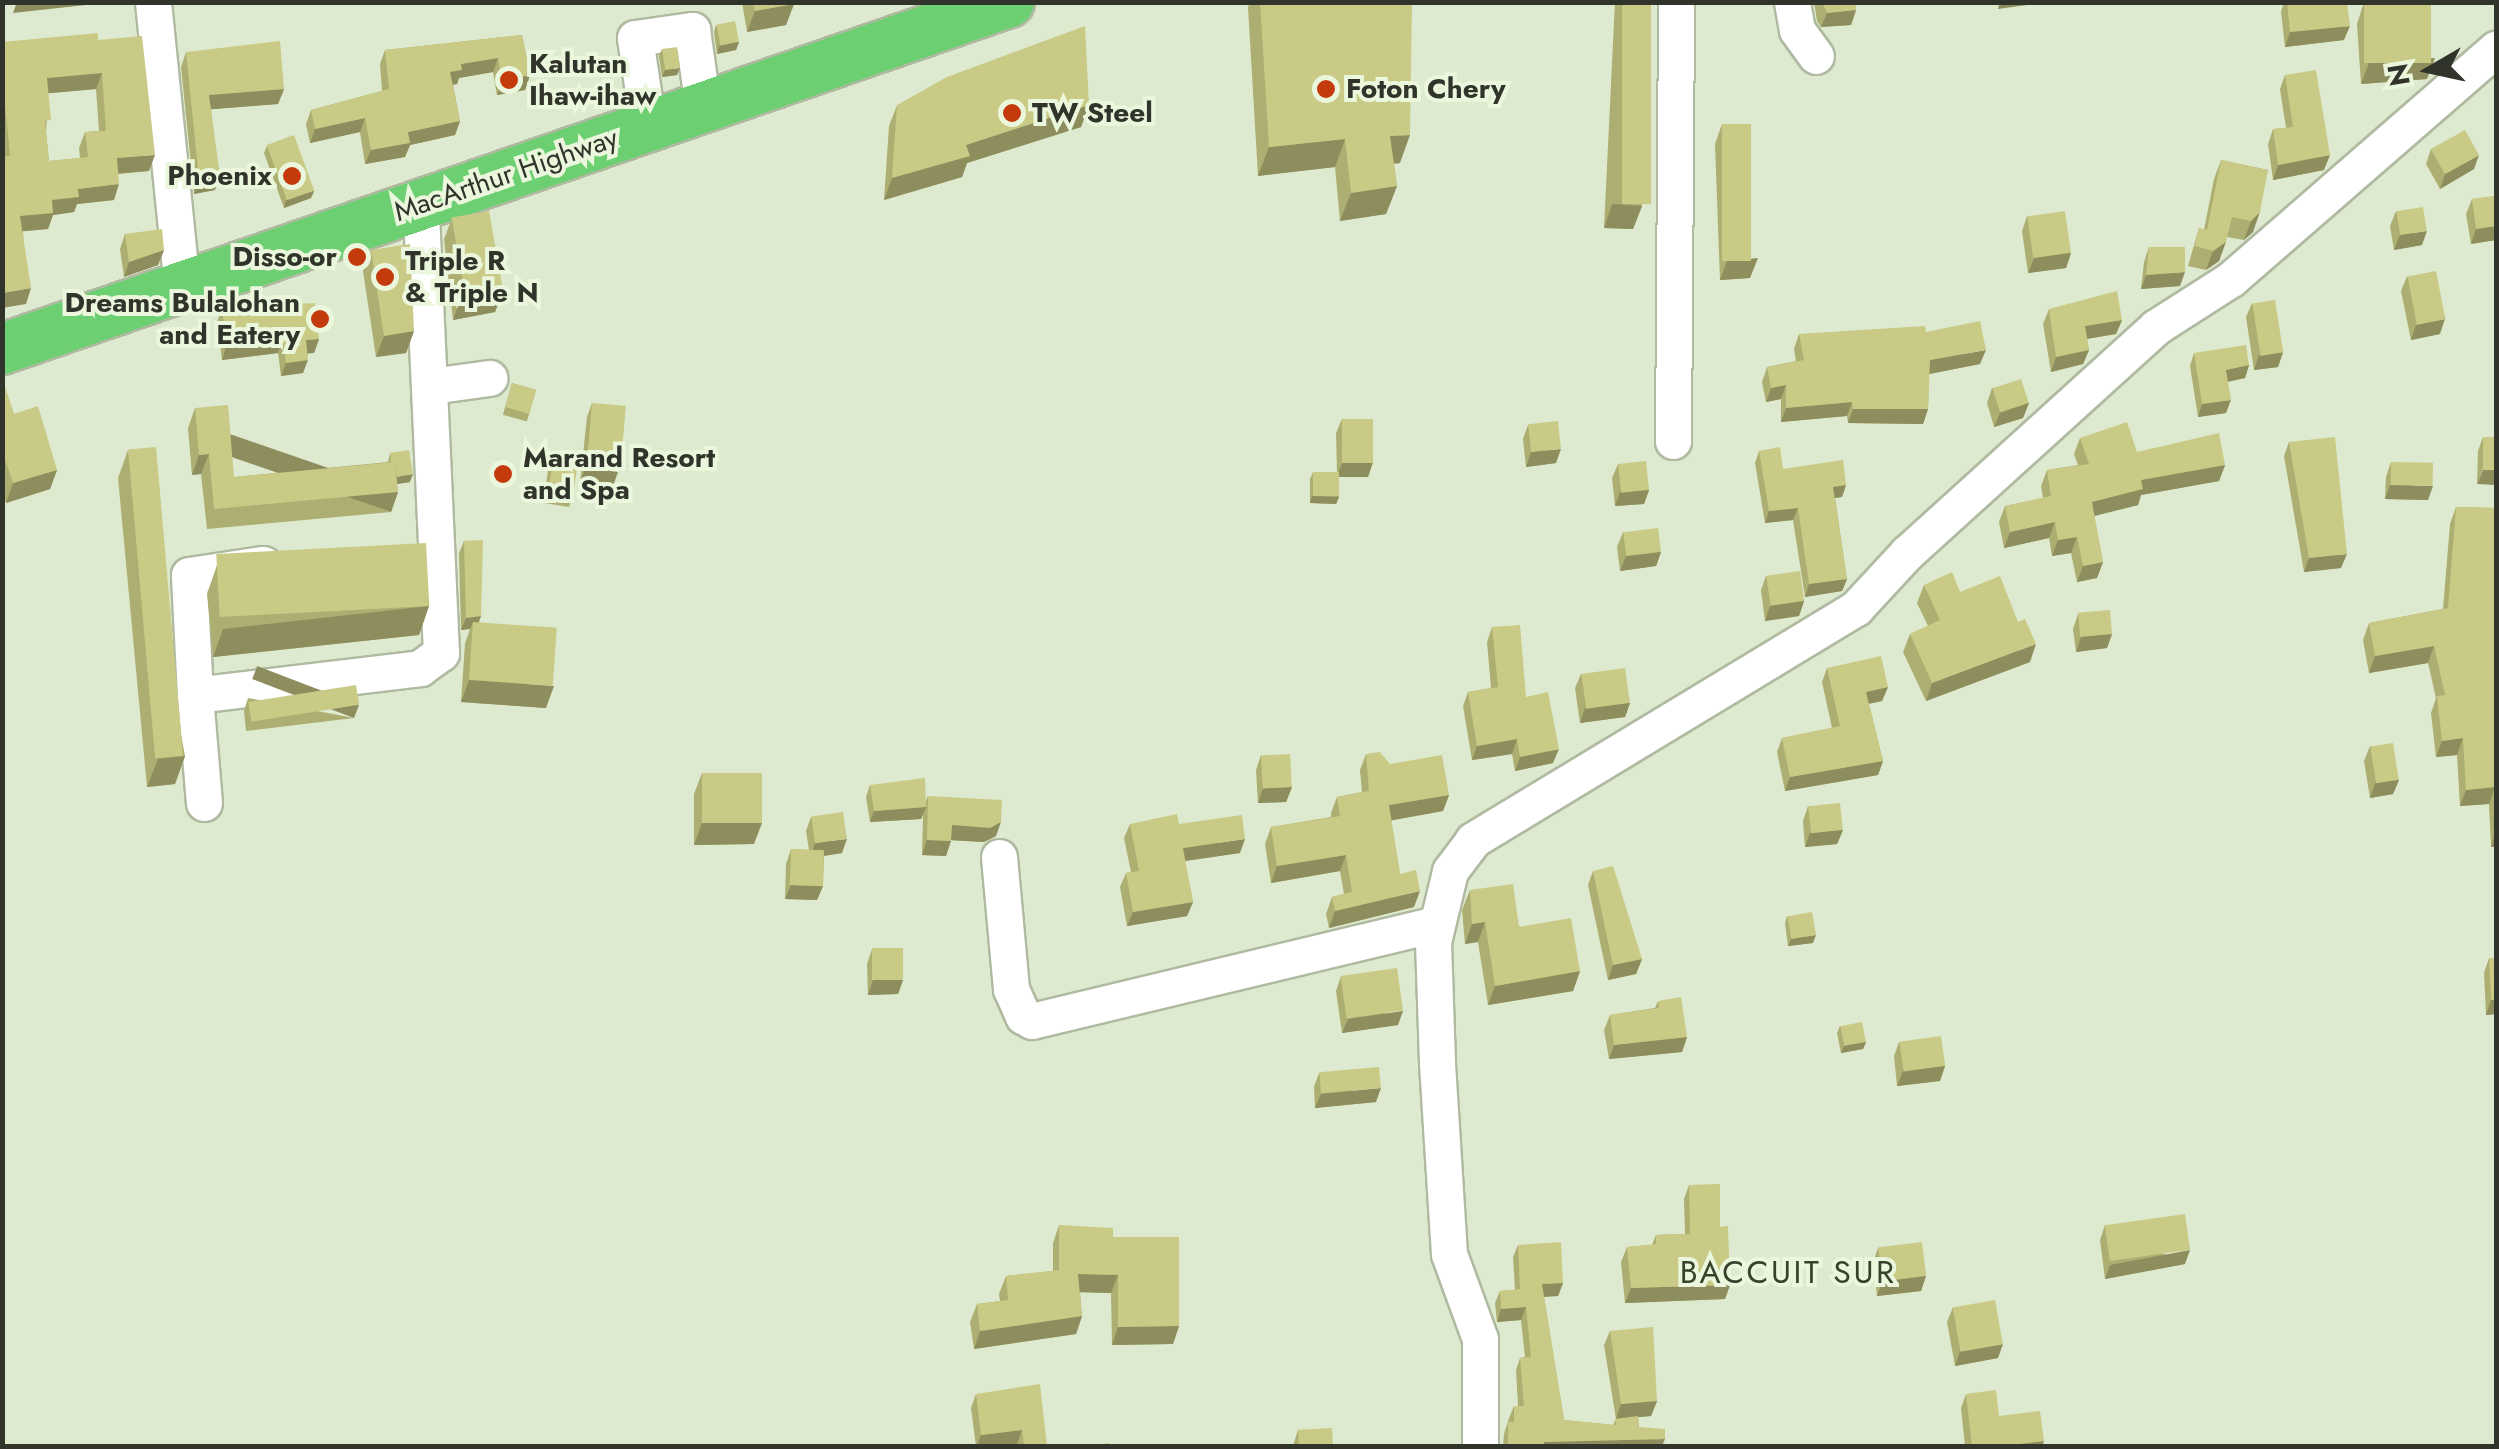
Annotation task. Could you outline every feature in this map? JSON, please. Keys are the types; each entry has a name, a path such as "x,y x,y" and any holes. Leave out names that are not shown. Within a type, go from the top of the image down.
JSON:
{"highway":[{"name":"MacArthur Highway","path":"2,349 1010,2"}],"street":[{"path":"153,2 182,286"},
{"path":"1673,441 1676,2"},
{"path":"1792,2 1797,30 1816,56"},
{"path":"648,126 635,38 692,30 704,106"},
{"path":"1480,1446 1480,1339 1449,1254 1435,924 1450,872 1473,840 1856,608 1907,553 2156,328 2230,279 2496,49"},
{"path":"196,695 431,665 444,642 421,204"},
{"path":"430,386 490,378"},
{"path":"399,551 439,548"},
{"path":"204,802 189,576 300,560"},
{"path":"998,857 1011,988 1023,1016 1032,1020 1435,924"}],"building":[{"path":"753,2 794,2 794,4 755,11"},
{"name":"Foton Chery","path":"1260,2 1412,2 1410,135 1390,136 1397,186 1351,193 1345,139 1269,147"},
{"path":"1622,2 1651,2 1651,204 1622,204"},
{"path":"1822,2 1856,2 1856,10 1827,13"},
{"path":"2287,2 2347,2 2350,26 2290,32"},
{"path":"2364,2 2431,2 2431,63 2364,63"},
{"path":"735,21 739,42 720,45 716,25"},
{"path":"1085,26 1089,105 966,145 970,156 892,178 897,105 947,77"},
{"path":"98,33 98,40 142,36 155,155 117,158 119,184 78,189 79,197 52,200 53,213 20,216 31,288 2,293 2,157 10,156 2,42","holes":["102,73 106,131 85,132 88,157 49,161 45,121 51,120 47,78"]},
{"path":"522,35 530,75 502,81 498,58 461,64 462,70 450,72 460,121 408,132 410,143 371,150 365,118 315,129 311,110 389,89 385,50"},
{"path":"280,41 284,89 209,95 220,176 199,179 186,52"},
{"path":"677,47 680,68 665,70 662,49"},
{"path":"2316,70 2330,155 2278,165 2273,129 2293,127 2285,75"},
{"path":"1722,124 1751,124 1751,261 1722,261"},
{"path":"2465,130 2479,155 2445,174 2431,149"},
{"path":"294,135 314,190 287,200 267,145"},
{"path":"2221,160 2268,170 2260,212 2251,221 2232,217 2226,242 2213,251 2195,246 2199,228 2207,230"},
{"path":"2496,196 2496,226 2476,229 2472,199"},
{"path":"2423,207 2427,231 2400,235 2396,211"},
{"path":"489,211 503,291 466,297 452,218"},
{"path":"2065,211 2071,253 2033,258 2027,216"},
{"path":"162,229 164,250 129,262 125,234"},
{"path":"410,244 414,331 384,336 371,250"},
{"path":"2149,247 2185,247 2185,272 2146,275"},
{"path":"2436,271 2445,319 2417,325 2408,277"},
{"path":"2117,291 2122,320 2085,326 2089,350 2056,357 2049,309"},
{"path":"2275,300 2283,352 2261,356 2252,304"},
{"path":"315,303 319,339 306,340 308,360 286,363 283,340 226,346 222,308"},
{"path":"1980,321 1986,350 1930,360 1928,409 1853,409 1852,402 1786,408 1786,385 1771,388 1767,367 1804,360 1799,334 1925,326 1926,332"},
{"path":"2246,345 2249,365 2226,370 2231,400 2202,404 2194,353"},
{"path":"2,379 14,414 38,406 57,470 13,483 2,451"},
{"path":"2021,379 2029,403 2000,412 1992,388"},
{"path":"512,383 536,390 529,414 505,407"},
{"path":"592,403 626,406 620,471 586,468"},
{"path":"228,405 234,477 395,462 398,492 214,509 209,454 199,455 195,408"},
{"path":"1342,419 1373,419 1373,463 1342,463"},
{"path":"1558,421 1561,449 1531,452 1528,424"},
{"path":"2127,422 2137,452 2219,433 2225,465 2141,480 2143,489 2092,502 2103,562 2083,566 2077,537 2058,540 2055,522 2010,532 2005,506 2051,496 2047,470 2089,464 2080,438"},
{"path":"2335,437 2347,554 2309,558 2289,442"},
{"path":"2483,437 2496,437 2496,470 2483,470"},
{"path":"156,447 183,756 155,758 128,449"},
{"path":"1780,447 1783,469 1843,460 1846,485 1833,487 1847,579 1809,584 1798,508 1769,511 1759,451"},
{"path":"409,450 413,474 397,477 390,453"},
{"path":"554,454 579,458 573,491 549,488"},
{"path":"1646,461 1649,490 1621,493 1618,464"},
{"path":"2391,462 2433,463 2433,486 2391,485"},
{"path":"1313,472 1339,472 1339,496 1313,496"},
{"path":"2456,507 2496,508 2496,825 2495,787 2466,790 2463,738 2442,741 2437,696 2445,695 2434,646 2375,656 2369,623 2448,608"},
{"path":"1658,528 1661,552 1626,556 1623,532"},
{"path":"483,540 481,616 466,618 464,541"},
{"path":"426,543 429,606 220,617 216,554"},
{"path":"1800,571 1804,601 1771,605 1766,576"},
{"path":"1952,572 1960,592 2000,576 2018,622 2025,619 2036,644 1932,683 1910,634 1940,620 1924,585"},
{"path":"2110,610 2112,634 2080,637 2078,613"},
{"path":"473,622 557,628 553,686 469,680"},
{"path":"1520,625 1526,697 1548,692 1559,749 1520,757 1517,739 1477,746 1468,692 1498,687 1492,627"},
{"path":"1881,656 1888,687 1866,692 1883,761 1790,777 1782,738 1840,726 1827,668"},
{"path":"1625,668 1630,703 1586,709 1581,674"},
{"path":"356,685 359,705 251,722 248,702"},
{"path":"2393,743 2399,780 2376,783 2370,747"},
{"path":"1380,752 1390,764 1442,755 1449,795 1389,805 1400,874 1416,870 1420,891 1335,911 1332,897 1352,892 1346,855 1277,866 1271,827 1340,816 1337,797 1369,791 1366,754"},
{"path":"1290,754 1292,787 1263,788 1261,756"},
{"path":"702,773 762,773 762,823 702,823"},
{"path":"925,778 926,807 874,811 870,785"},
{"path":"928,796 1002,800 1001,822 990,828 952,825 951,841 927,840"},
{"path":"1840,803 1843,830 1811,833 1808,806"},
{"path":"843,812 847,839 815,843 811,816"},
{"path":"1177,814 1179,824 1242,815 1245,839 1183,848 1193,902 1133,912 1126,873 1139,871 1130,824"},
{"path":"791,849 824,850 823,886 790,885"},
{"path":"1613,866 1642,959 1613,965 1593,871"},
{"path":"1513,884 1519,927 1571,918 1580,971 1495,986 1485,922 1472,924 1470,890"},
{"path":"1812,912 1816,935 1791,939 1787,916"},
{"path":"872,948 903,948 903,980 872,980"},
{"path":"2489,958 2496,958 2496,1000 2491,1000"},
{"path":"1397,968 1403,1011 1347,1019 1341,976"},
{"path":"1681,997 1687,1037 1614,1045 1610,1015 1659,1008 1658,1001"},
{"path":"1862,1022 1866,1042 1844,1046 1840,1026"},
{"path":"1941,1036 1945,1066 1904,1072 1899,1042"},
{"path":"1379,1067 1381,1088 1321,1093 1319,1072"},
{"path":"1720,1184 1720,1227 1728,1226 1730,1285 1631,1288 1627,1247 1656,1244 1656,1235 1690,1234 1689,1185"},
{"path":"2185,1214 2190,1250 2110,1261 2105,1225"},
{"path":"1059,1225 1113,1228 1113,1237 1179,1237 1179,1326 1118,1327 1118,1275 1078,1274 1082,1316 980,1331 977,1304 1008,1300 1006,1276 1059,1270"},
{"path":"1561,1242 1563,1283 1542,1284 1564,1420 1616,1425 1615,1419 1638,1416 1639,1427 1665,1429 1665,1439 1508,1446 1508,1422 1514,1422 1514,1406 1524,1406 1520,1358 1531,1357 1526,1307 1501,1309 1500,1291 1520,1289 1518,1245"},
{"path":"1922,1242 1926,1276 1882,1281 1878,1247"},
{"path":"1995,1300 2003,1344 1960,1352 1953,1307"},
{"path":"1653,1327 1657,1401 1621,1404 1610,1331"},
{"path":"1040,1384 1047,1446 1024,1446 1022,1430 981,1435 976,1394"},
{"path":"1996,1390 1999,1416 2040,1411 2044,1441 1972,1446 1966,1394"},
{"path":"1332,1428 1333,1446 1299,1446 1298,1430"}],"place":[{"name":"Kalutan Ihaw-ihaw","path":"509,80"},
{"name":"Foton Chery","path":"1326,89"},
{"name":"TW Steel","path":"1012,113"},
{"name":"Phoenix","path":"292,176"},
{"name":"Disso-or","path":"357,257"},
{"name":"Triple R & Triple N","path":"385,277"},
{"name":"Dreams Bulalohan and Eatery","path":"320,319"},
{"name":"Marand Resort and Spa","path":"503,474"}],"district":[{"name":"BACCUIT SUR","path":"1788,1272"}]}
